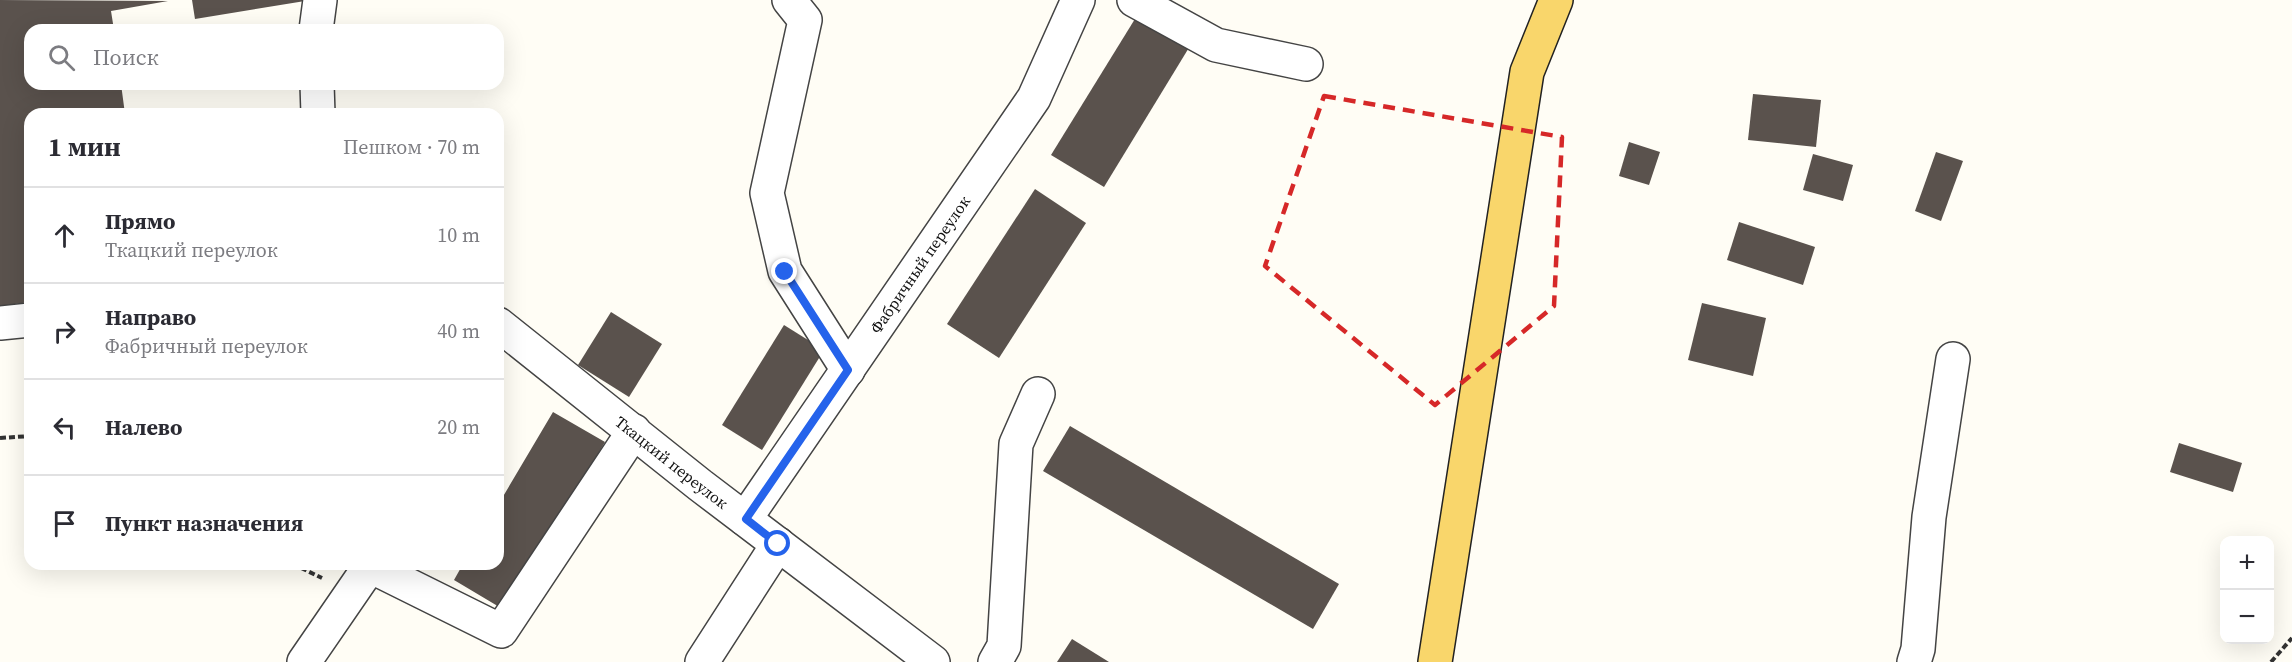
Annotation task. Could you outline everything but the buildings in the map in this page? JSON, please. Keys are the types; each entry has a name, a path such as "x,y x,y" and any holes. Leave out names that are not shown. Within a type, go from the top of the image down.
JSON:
{"main road":[{"path":"1435,662 1527,72 1556,0"}],"street":[{"path":"317,24 320,0"},
{"path":"789,0 805,20 767,193 785,272 848,370"},
{"name":"Фабричный переулок","path":"746,519 1034,98 1078,0"},
{"path":"1134,0 1216,45 1306,64"},
{"path":"317,90 318,108"},
{"path":"0,323 24,321"},
{"name":"Ткацкий переулок","path":"504,329 778,544 933,662"},
{"path":"1914,662 1918,649 1929,517 1953,359"},
{"path":"995,662 1004,646 1016,444 1038,394"},
{"path":"378,570 501,631 634,431"},
{"path":"702,662 778,544"},
{"path":"304,662 367,570"}],"path":[{"path":"0,438 24,436"},
{"path":"2271,662 2292,638"}],"highlighted area":[{"path":"1324,96 1562,137 1554,306 1435,405 1265,266"}],"route":[{"path":"778,544 746,519 848,370 785,272"}]}
